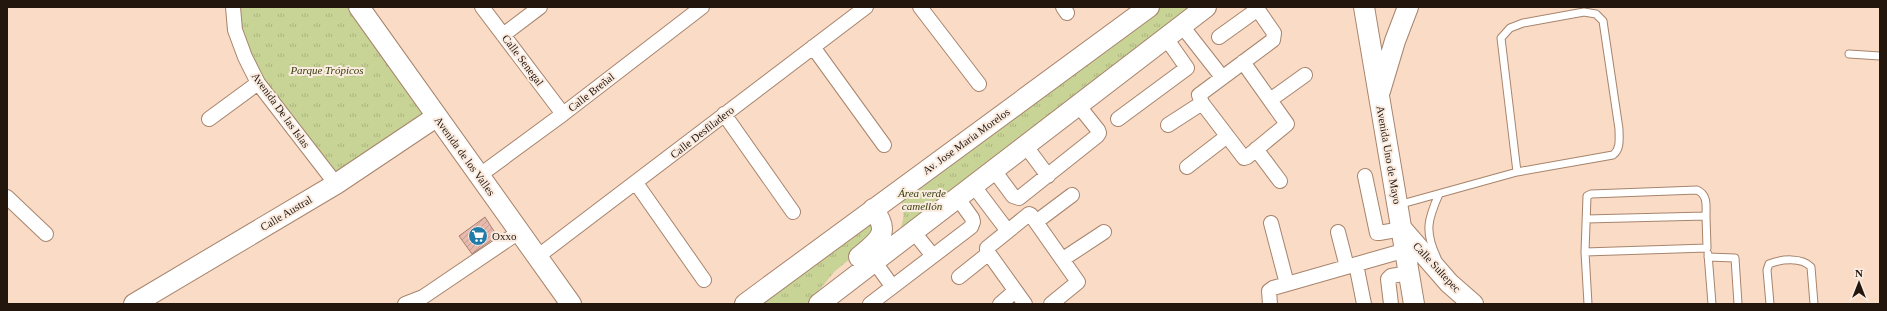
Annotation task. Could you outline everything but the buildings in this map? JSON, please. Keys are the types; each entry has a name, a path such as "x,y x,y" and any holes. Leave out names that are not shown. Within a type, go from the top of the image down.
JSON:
{"main road":[{"name":"Avenida de los Valles","path":"359,7 436,117 480,175 570,304"},
{"name":"Av. Jose Maria Morelos","path":"745,304 872,209 1149,7"},
{"path":"818,304 1206,7"},
{"name":"Avenida Uno de Mayo","path":"1364,7 1414,304"},
{"path":"1379,97 1395,41 1408,7"},
{"name":"Calle Austral","path":"134,304 336,184 436,117"},
{"path":"818,304 835,277 879,240 882,229 880,219 872,209"},
{"name":"Calle Sultepec","path":"1402,229 1449,283 1473,304"}],"street":[{"name":"Avenida De las Islas","path":"233,7 235,30 245,57 258,83 336,184"},
{"name":"Calle Senegal","path":"482,7 563,114"},
{"path":"503,35 540,7"},
{"name":"Calle Breñal","path":"480,175 563,114 702,7"},
{"name":"Calle Desfiladero","path":"537,257 866,7"},
{"path":"920,7 979,84"},
{"path":"1219,37 1257,8 1274,36 1273,40 1200,93 1199,99 1226,137 1244,158 1287,124 1243,62"},
{"path":"1182,26 1222,77"},
{"path":"1118,119 1187,68 1166,38"},
{"path":"813,47 884,145"},
{"path":"1270,100 1305,74"},
{"path":"209,119 258,83"},
{"path":"1168,125 1202,103"},
{"path":"993,170 1016,198 1019,198 1048,176 1098,136 1099,133 1078,105"},
{"path":"724,114 793,212"},
{"path":"1187,167 1226,137"},
{"path":"1025,145 1048,176"},
{"path":"1256,150 1280,181"},
{"path":"1365,176 1376,232 1380,234 1402,229"},
{"path":"636,183 704,280"},
{"path":"973,185 1007,230"},
{"path":"1036,222 1072,195"},
{"path":"7,197 46,234"},
{"path":"870,304 971,227 973,222 957,197"},
{"path":"1025,304 987,248 1028,214 1031,215 1078,282 1055,303"},
{"path":"1271,223 1287,284"},
{"path":"913,231 933,256"},
{"path":"405,304 426,300 519,232"},
{"path":"1062,259 1104,232"},
{"path":"1338,232 1352,266 1364,304"},
{"path":"1270,304 1269,291 1287,284 1406,250"},
{"path":"959,277 989,253"},
{"path":"874,261 892,286"},
{"path":"1391,304 1388,279 1391,276 1409,273"},
{"path":"1000,304 1015,291"}],"lane":[{"path":"1398,205 1517,172 1613,155 1618,151 1619,129 1603,21 1596,14 1584,12 1523,23 1510,28 1501,38 1517,172"},
{"path":"1849,54 1880,56"},
{"path":"1588,304 1586,252 1587,196 1591,194 1697,190 1702,192 1706,197 1707,248 1712,304"},
{"path":"1439,194 1429,217 1429,239 1449,283"},
{"path":"1586,219 1706,216"},
{"path":"1586,252 1707,248"},
{"path":"1708,257 1735,258 1738,304"},
{"path":"1770,304 1767,270 1769,264 1775,262 1802,261 1811,267 1814,304"}],"green space":[{"name":"Parque Trópicos","path":"234,7 357,7 434,117 338,180 259,82"},
{"name":"Área verde camellón","path":"1149,7 1194,7 896,240 901,229 903,218 903,208 899,197"},
{"path":"873,222 877,228 851,258 834,272 808,304 756,304 836,242 841,247"}],"place":[{"name":"Oxxo","path":"478,236"}]}
